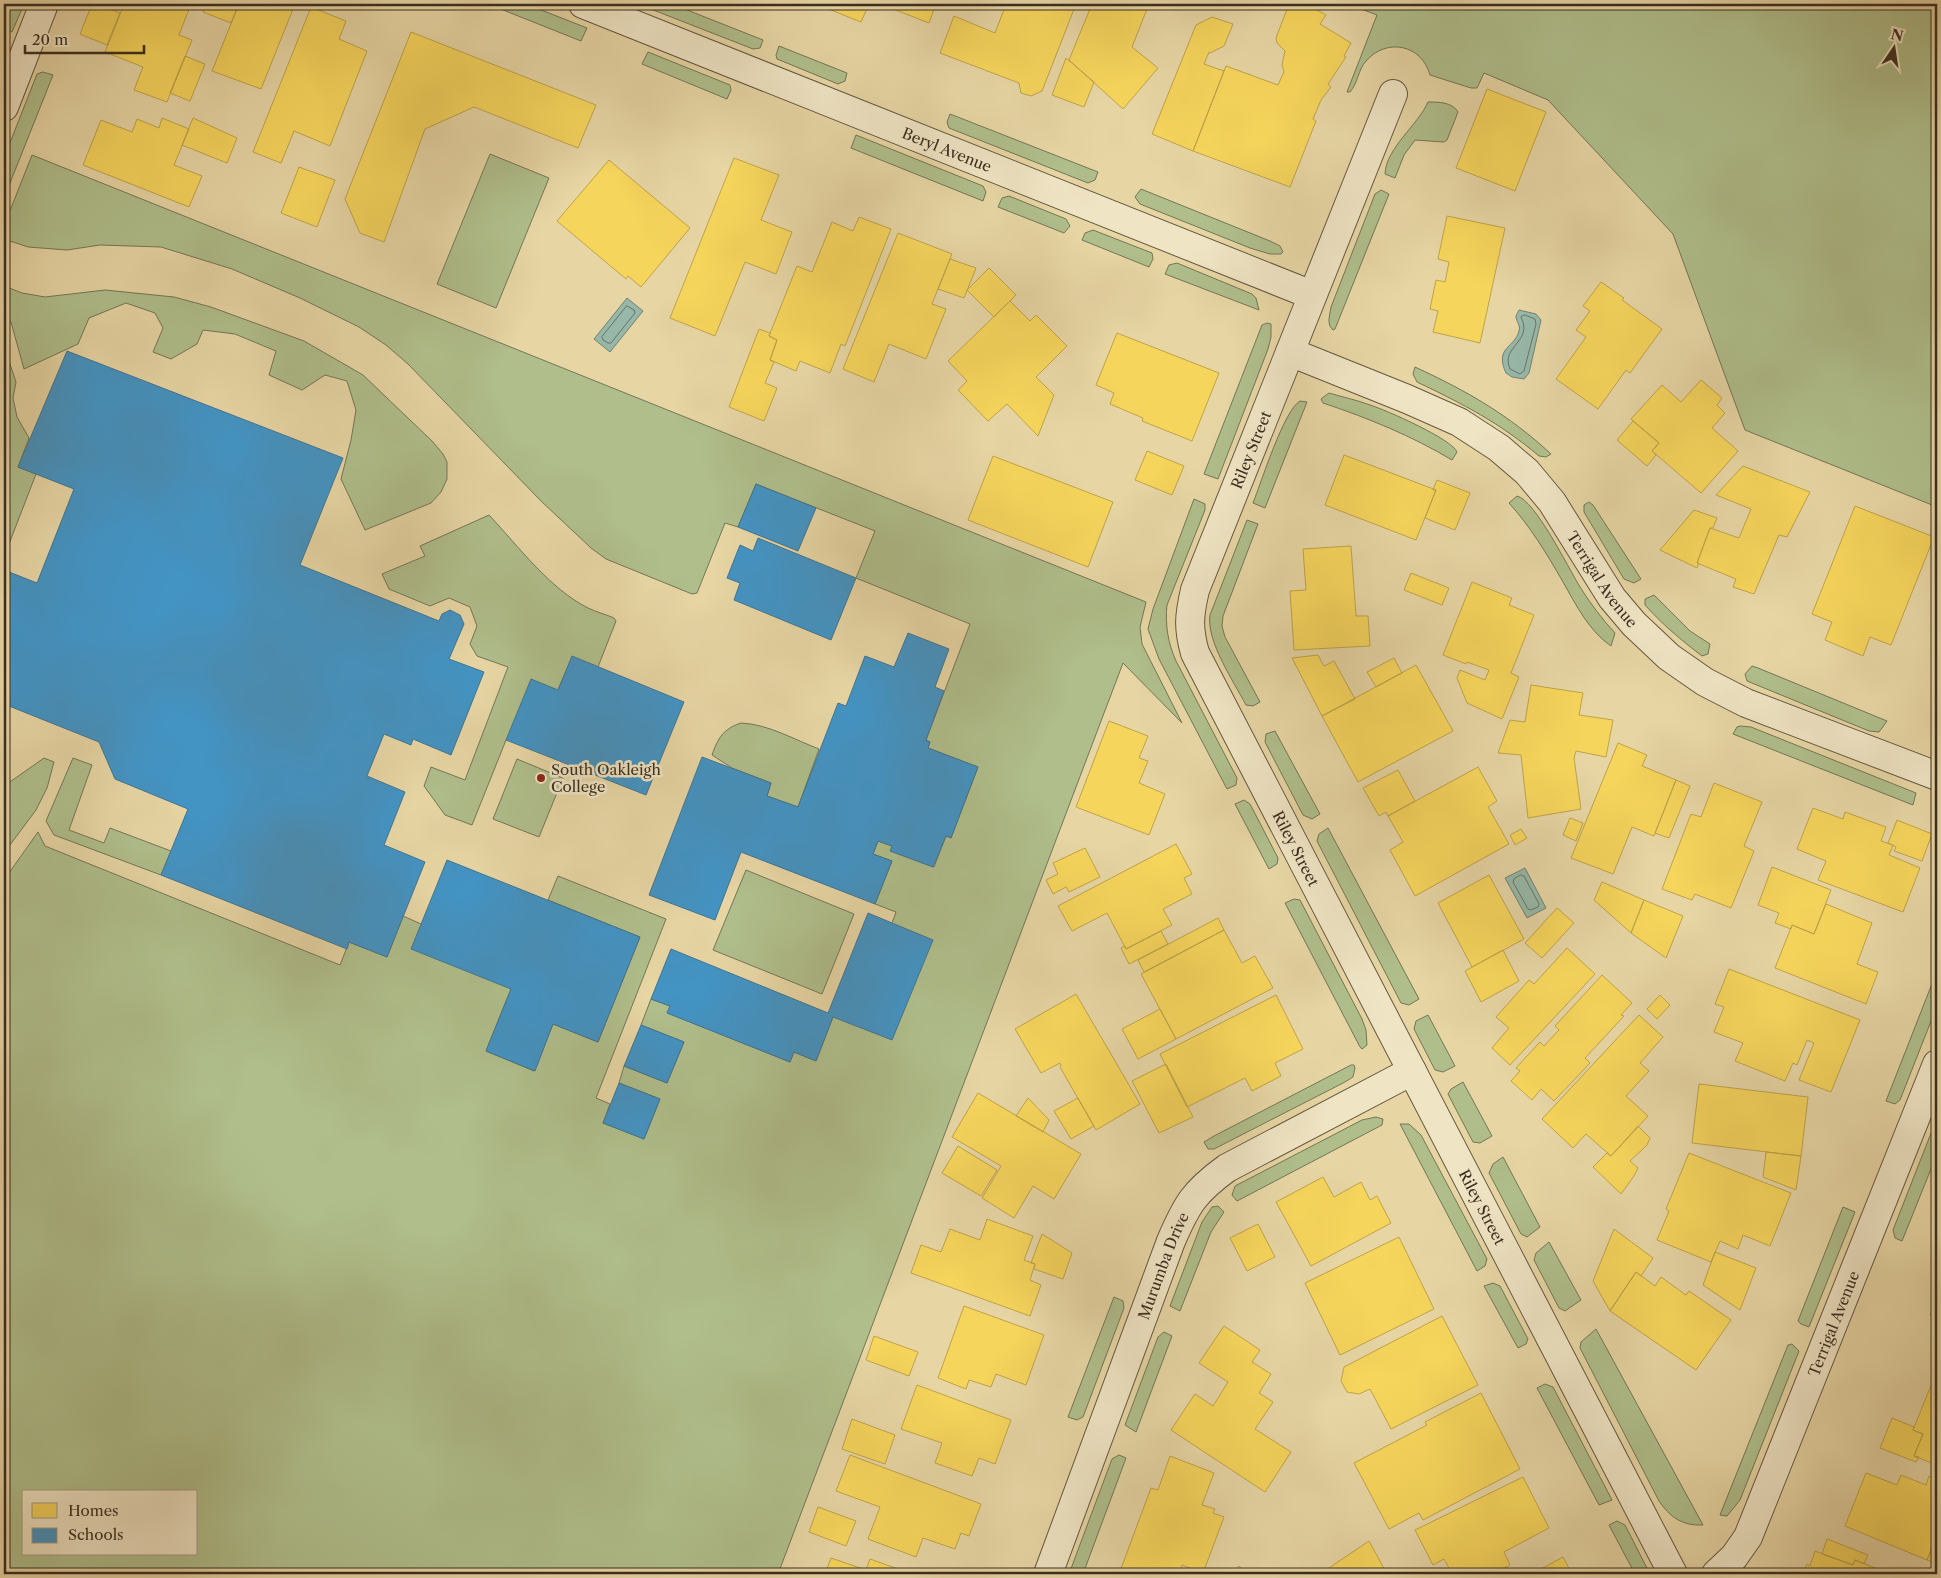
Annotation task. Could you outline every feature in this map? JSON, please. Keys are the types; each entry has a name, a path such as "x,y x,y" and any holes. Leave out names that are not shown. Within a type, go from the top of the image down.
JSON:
{"street":[{"path":"4,107 44,4"},
{"name":"Beryl Avenue","path":"583,4 1312,295"},
{"name":"Riley Street","path":"1393,94 1195,590 1189,615 1189,632 1195,653 1673,1574"},
{"name":"Terrigal Avenue","path":"1290,352 1450,418 1498,448 1527,472 1552,502 1612,598 1634,624 1669,657 1705,682 1746,704 1937,776"},
{"name":"Terrigal Avenue","path":"1716,1574 1734,1557 1748,1537 1937,1064"},
{"name":"Murumba Drive","path":"1048,1574 1171,1241 1182,1216 1194,1196 1209,1181 1227,1168 1412,1071"}],"green space":[{"path":"8,4 24,4 12,32 4,30 4,13"},
{"path":"488,4 526,4 587,28 581,41"},
{"path":"638,4 672,4 763,40 760,48 753,49"},
{"path":"1348,4 1937,4 1937,507 1745,430 1673,234 1548,100 1484,73 1477,88 1471,88 1430,75 1420,57 1412,51 1393,47 1374,53 1361,68 1353,88 1350,92 1347,92 1377,15"},
{"path":"779,46 847,73 845,81 838,84 777,59 776,55"},
{"path":"648,52 730,85 731,90 727,99 642,64"},
{"path":"43,72 53,75 4,198 4,158 37,74"},
{"path":"1428,102 1449,104 1458,112 1447,140 1444,142 1415,140 1404,155 1395,178 1385,174 1387,164 1396,146"},
{"path":"950,114 1098,172 1095,180 1088,183 949,128 947,122"},
{"path":"856,135 983,186 986,192 983,201 851,148"},
{"path":"490,154 549,178 496,308 437,284"},
{"path":"32,155 1146,602 1140,627 1142,644 1182,723 1123,663 778,1574 4,1574 4,880 38,832 45,846 340,965 349,942 387,957 403,916 421,924 511,989 486,1051 534,1071 553,1024 598,1042 640,937 548,900 558,876 666,919 596,1098 610,1104 603,1123 644,1139 660,1099 619,1083 624,1066 667,1083 684,1042 641,1025 651,999 670,1006 668,1013 790,1062 794,1052 816,1061 833,1017 892,923 896,912 875,904 892,861 873,854 878,841 892,846 891,851 934,867 946,836 951,838 978,767 928,748 930,742 926,740 970,624 856,578 875,531 756,484 738,527 725,523 697,593 692,594 606,559 591,548 541,501 408,364 386,345 359,327 300,298 232,269 161,247 100,245 67,250 28,247 4,239 4,226"},
{"path":"1141,189 1270,241 1280,246 1283,252 1281,254 1270,254 1250,248 1140,204 1135,197"},
{"path":"1381,190 1389,194 1333,330 1329,322 1331,307 1375,194"},
{"path":"1009,196 1066,219 1070,226 1064,233 998,207 1002,198"},
{"path":"1093,230 1152,253 1153,259 1149,267 1082,240 1085,233"},
{"path":"1177,263 1252,294 1256,298 1259,310 1165,274 1169,265"},
{"path":"4,286 22,293 45,297 105,290 174,297 211,307 304,341 363,375 432,441 447,462 447,479 441,492 431,503 365,530 341,479 356,410 347,381 325,375 302,390 269,375 276,351 235,334 203,330 197,344 171,359 153,352 163,328 155,313 126,303 89,318 78,344 24,369 11,322 4,316"},
{"path":"1271,324 1271,337 1268,349 1218,479 1204,474 1262,325"},
{"path":"4,346 16,382 13,398 17,417 29,438 18,467 36,474 4,557"},
{"path":"1415,367 1487,405 1519,427 1551,454 1546,457 1539,456 1481,415 1417,382 1413,374"},
{"path":"1329,393 1365,403 1403,419 1444,440 1457,452 1452,460 1389,428 1323,403 1321,399"},
{"path":"1300,401 1307,402 1265,508 1253,503 1280,432 1294,407"},
{"path":"1517,496 1533,509 1584,593 1615,633 1611,646 1596,633 1584,617 1538,541 1509,503"},
{"path":"1194,499 1205,504 1205,510 1167,605 1166,620 1169,641 1176,661 1237,778 1236,785 1227,789 1159,659 1148,629 1153,609"},
{"path":"1589,502 1593,505 1641,579 1634,583 1624,579 1584,512 1584,505"},
{"path":"489,515 535,566 561,590 588,608 614,618 616,621 598,667 572,657 558,690 506,740 472,825 445,815 424,786 431,767 465,780 508,667 477,656 470,644 477,626 470,607 449,598 430,606 389,589 382,574 425,556 420,546"},
{"path":"1247,520 1258,524 1223,616 1222,626 1225,637 1260,702 1253,706 1246,705 1228,673 1216,649 1210,625 1210,615"},
{"path":"1654,595 1690,631 1710,644 1708,654 1702,656 1694,650 1645,605 1645,599"},
{"path":"1752,666 1887,721 1879,732 1869,731 1747,681 1745,674"},
{"path":"741,723 771,729 819,749 798,807 767,796 771,783 732,768 712,755 725,731"},
{"path":"1737,727 1751,727 1916,793 1913,805 1733,734"},
{"path":"1275,731 1320,814 1312,819 1303,815 1265,742 1266,734"},
{"path":"44,758 54,762 47,788 36,810 4,853 4,783 7,784"},
{"path":"73,758 92,765 69,830 104,843 110,828 171,851 161,875 54,835 46,821"},
{"path":"517,759 563,778 539,837 493,819"},
{"path":"1244,800 1250,804 1278,858 1277,864 1269,869 1235,804"},
{"path":"1328,828 1419,999 1409,1005 1401,1003 1317,841 1319,834"},
{"path":"746,870 854,914 822,994 713,950"},
{"path":"1294,899 1300,900 1362,1019 1366,1030 1367,1045 1362,1049 1285,903"},
{"path":"1937,971 1937,1006 1900,1100 1895,1104 1886,1101"},
{"path":"1428,1015 1455,1066 1443,1072 1435,1070 1414,1029 1416,1021"},
{"path":"1354,1065 1355,1068 1353,1077 1345,1082 1214,1149 1208,1149 1204,1142 1214,1136"},
{"path":"1463,1082 1492,1136 1480,1143 1473,1142 1448,1094 1451,1089"},
{"path":"1376,1117 1383,1119 1382,1125 1237,1201 1232,1195 1235,1186 1362,1120"},
{"path":"1937,1118 1937,1154 1902,1241 1895,1238 1893,1230"},
{"path":"1400,1124 1409,1124 1421,1135 1487,1259 1485,1266 1477,1271"},
{"path":"1503,1157 1540,1227 1527,1237 1521,1234 1489,1173 1493,1164"},
{"path":"1218,1206 1224,1212 1211,1232 1180,1311 1170,1306 1202,1222 1212,1207"},
{"path":"1843,1207 1855,1212 1809,1327 1798,1321"},
{"path":"1549,1242 1581,1300 1565,1311 1559,1308 1534,1260 1536,1253"},
{"path":"1493,1283 1500,1286 1528,1339 1526,1344 1518,1348 1484,1286"},
{"path":"1114,1297 1123,1301 1124,1308 1083,1417 1077,1420 1068,1417"},
{"path":"1596,1329 1703,1525 1689,1524 1677,1519 1659,1501 1580,1348 1581,1342"},
{"path":"1164,1332 1172,1336 1136,1432 1125,1425 1158,1337"},
{"path":"1792,1344 1799,1351 1740,1500 1727,1516 1720,1515 1788,1345"},
{"path":"1545,1384 1553,1387 1612,1500 1599,1505 1537,1388"},
{"path":"1119,1455 1126,1458 1083,1574 1069,1574 1112,1459"},
{"path":"1617,1521 1625,1525 1650,1574 1635,1574 1609,1525"}],"water":[{"path":"627,298 643,311 610,352 594,339"},
{"path":"1519,310 1536,314 1541,320 1529,373 1524,379 1512,377 1506,373 1502,358 1517,337 1519,327 1516,316"},
{"path":"1525,868 1546,908 1527,918 1505,878"}],"building: Homes":[{"path":"92,4 97,4 120,13 107,45 80,34"},
{"path":"124,4 191,4 179,35 192,40 167,102 134,90 143,67 105,52"},
{"path":"206,4 239,4 231,23 203,12"},
{"path":"239,4 295,4 261,89 212,71"},
{"path":"816,4 869,4 861,22"},
{"path":"889,4 936,4 929,23 888,7"},
{"path":"1006,4 1076,4 1042,91 1031,96 1021,93 1019,83 940,53 954,16 995,33"},
{"path":"1092,4 1149,4 1132,47 1158,68 1123,109 1069,60"},
{"path":"1289,4 1306,4 1326,15 1320,24 1351,43 1344,56 1346,57 1328,84 1331,87 1321,100 1313,119 1316,121 1290,187 1193,151 1226,66 1278,85 1284,72 1282,65 1285,51 1277,43 1276,38"},
{"path":"311,7 346,21 339,39 367,51 330,146 294,131 281,163 253,152"},
{"path":"1212,17 1233,24 1224,46 1209,52 1204,64 1224,71 1193,151 1152,134 1196,25"},
{"path":"411,32 596,105 578,148 474,107 425,129 384,242 360,233 345,199"},
{"path":"185,56 205,64 190,101 170,93"},
{"path":"1066,58 1094,82 1084,107 1052,95"},
{"path":"1487,89 1546,112 1515,191 1456,168"},
{"path":"162,118 189,129 174,165 202,176 189,207 83,165 101,120 132,132 137,119 159,128"},
{"path":"193,118 237,138 227,163 182,145"},
{"path":"734,158 779,175 761,220 792,232 776,274 745,262 715,336 670,318"},
{"path":"609,160 690,228 641,287 628,276 626,279 557,221"},
{"path":"299,167 335,180 317,227 281,213"},
{"path":"1447,216 1505,228 1480,343 1433,332 1438,311 1430,309 1436,280 1445,282 1449,262 1438,259"},
{"path":"859,217 891,229 845,346 841,344 830,373 800,361 796,371 770,360 777,340 769,336 797,266 812,272 832,222 853,231"},
{"path":"898,233 952,254 932,304 946,309 926,359 889,344 874,382 843,369"},
{"path":"950,259 976,268 964,298 938,289"},
{"path":"989,268 1016,295 994,317 967,290"},
{"path":"1601,282 1662,329 1630,373 1626,370 1598,409 1556,379 1586,337 1576,330 1590,311 1583,306"},
{"path":"1010,301 1030,321 1036,315 1067,346 1036,377 1054,395 1038,436 1007,404 988,421 958,390 967,381 948,361"},
{"path":"759,329 770,333 769,336 777,340 770,360 774,362 765,383 777,388 764,421 729,407"},
{"path":"1117,333 1219,373 1192,441 1142,421 1143,418 1110,404 1114,393 1096,385"},
{"path":"1701,380 1722,398 1717,405 1725,413 1712,428 1738,451 1701,493 1652,451 1659,443 1631,419 1662,385 1681,402"},
{"path":"1633,421 1659,443 1652,451 1656,455 1647,466 1617,440"},
{"path":"1147,451 1184,466 1172,495 1135,480"},
{"path":"1344,455 1436,490 1416,540 1325,505"},
{"path":"993,456 1113,502 1088,567 968,520"},
{"path":"1743,466 1810,492 1787,537 1779,535 1754,594 1733,587 1736,579 1697,563 1710,528 1739,538 1751,509 1716,495"},
{"path":"1437,480 1470,493 1455,530 1425,518 1436,490 1433,490"},
{"path":"1855,506 1934,537 1891,645 1870,637 1863,656 1825,640 1832,622 1812,614"},
{"path":"1694,510 1717,518 1713,528 1710,528 1697,563 1699,563 1697,568 1660,550"},
{"path":"1351,546 1356,616 1368,616 1370,646 1294,650 1290,591 1306,590 1303,549"},
{"path":"1411,573 1449,588 1442,605 1404,590"},
{"path":"1472,582 1512,598 1509,605 1534,615 1511,673 1519,677 1502,719 1467,703 1457,678 1460,670 1485,680 1489,670 1443,655"},
{"path":"1318,655 1324,666 1334,661 1355,699 1322,716 1292,658"},
{"path":"1394,658 1402,673 1376,687 1367,672"},
{"path":"1416,665 1453,731 1358,782 1322,716"},
{"path":"1531,685 1583,693 1579,715 1613,720 1606,757 1576,751 1574,758 1581,809 1528,818 1521,755 1498,753 1510,720 1525,722"},
{"path":"1109,721 1148,736 1139,758 1148,761 1139,783 1165,794 1149,835 1076,807"},
{"path":"1618,743 1647,755 1642,766 1676,780 1654,836 1632,827 1613,874 1571,858"},
{"path":"1478,767 1497,801 1488,807 1509,844 1415,896 1390,850 1403,842 1388,816"},
{"path":"1398,770 1415,801 1388,816 1386,812 1379,816 1363,788"},
{"path":"1676,780 1690,786 1669,838 1655,833"},
{"path":"1714,783 1762,802 1744,846 1754,851 1731,908 1695,894 1692,900 1662,889 1691,814 1701,817"},
{"path":"1813,808 1843,819 1845,812 1886,827 1881,841 1893,845 1889,855 1920,868 1903,912 1818,880 1826,861 1797,849"},
{"path":"1570,818 1583,823 1576,841 1563,835"},
{"path":"1897,820 1932,834 1922,861 1894,851 1896,847 1888,843"},
{"path":"1521,829 1527,838 1515,845 1510,835"},
{"path":"1176,844 1192,874 1184,878 1192,894 1163,909 1172,925 1126,949 1107,913 1072,931 1058,906"},
{"path":"1085,848 1100,877 1069,892 1066,887 1053,894 1046,880 1058,874 1053,863"},
{"path":"1772,867 1831,890 1814,934 1792,925 1791,929 1775,923 1779,913 1758,905"},
{"path":"1489,875 1524,939 1472,967 1438,903"},
{"path":"1602,882 1644,900 1631,933 1594,900"},
{"path":"1644,900 1683,916 1666,958 1631,933"},
{"path":"1826,904 1872,923 1857,964 1878,972 1866,1004 1775,968 1792,925 1814,934"},
{"path":"1557,908 1574,923 1542,958 1525,943"},
{"path":"1218,918 1224,930 1144,972 1138,960"},
{"path":"1224,930 1242,963 1255,956 1273,988 1176,1039 1141,974"},
{"path":"1161,931 1168,944 1129,964 1121,948 1125,946 1126,949"},
{"path":"1567,948 1595,974 1510,1065 1492,1048 1509,1028 1496,1017 1529,980 1534,984"},
{"path":"1503,950 1519,981 1481,1002 1465,971"},
{"path":"1729,969 1860,1020 1831,1092 1799,1080 1814,1043 1807,1040 1797,1065 1793,1063 1785,1081 1735,1061 1743,1043 1714,1032 1724,1007 1715,1004"},
{"path":"1602,975 1632,1003 1621,1015 1624,1016 1585,1058 1590,1063 1554,1101 1541,1089 1532,1100 1511,1081 1520,1071 1516,1068 1540,1042 1544,1046 1559,1030 1555,1026"},
{"path":"1076,994 1140,1104 1096,1130 1060,1067 1060,1063 1041,1073 1015,1029"},
{"path":"1276,995 1303,1049 1275,1063 1281,1076 1252,1091 1245,1078 1187,1107 1160,1054"},
{"path":"1660,995 1670,1005 1657,1019 1647,1009"},
{"path":"1160,1009 1176,1039 1138,1059 1122,1029"},
{"path":"1639,1015 1663,1037 1640,1063 1649,1071 1626,1096 1648,1116 1611,1156 1586,1134 1573,1148 1542,1119"},
{"path":"1166,1064 1193,1117 1159,1133 1132,1081"},
{"path":"1699,1084 1808,1097 1801,1156 1692,1143"},
{"path":"978,1093 1081,1154 1054,1199 1033,1186 1014,1218 982,1198 1001,1166 952,1137"},
{"path":"1028,1098 1049,1120 1043,1132 1016,1116"},
{"path":"1078,1098 1094,1126 1071,1139 1054,1111"},
{"path":"1638,1126 1650,1138 1647,1145 1630,1161 1638,1168 1621,1194 1593,1167 1607,1153 1611,1156"},
{"path":"958,1146 997,1170 981,1196 942,1173"},
{"path":"1766,1152 1801,1156 1796,1190 1763,1177"},
{"path":"1689,1153 1791,1193 1770,1246 1743,1235 1738,1249 1720,1241 1711,1262 1657,1240 1669,1211 1666,1209"},
{"path":"1323,1177 1334,1197 1361,1182 1370,1200 1377,1196 1391,1223 1311,1266 1276,1202"},
{"path":"987,1219 1033,1236 1024,1260 1035,1264 1030,1280 1041,1285 1030,1316 911,1273 921,1245 941,1252 950,1229 980,1240"},
{"path":"1258,1224 1275,1257 1247,1271 1230,1238"},
{"path":"1614,1229 1653,1258 1641,1276 1636,1272 1610,1311 1593,1281"},
{"path":"1042,1234 1072,1253 1063,1279 1034,1269 1035,1264 1031,1263"},
{"path":"1399,1237 1434,1309 1340,1355 1305,1283"},
{"path":"1715,1252 1756,1268 1740,1310 1703,1285"},
{"path":"1636,1272 1655,1286 1661,1277 1686,1295 1689,1291 1731,1320 1696,1370 1610,1311"},
{"path":"1937,1297 1937,1318 1930,1315"},
{"path":"964,1306 1044,1335 1026,1385 996,1374 991,1387 969,1380 966,1389 938,1378"},
{"path":"1442,1316 1478,1385 1391,1429 1370,1389 1359,1394 1347,1392 1341,1381 1344,1367"},
{"path":"1224,1326 1260,1350 1252,1362 1271,1374 1259,1393 1273,1402 1255,1429 1291,1452 1265,1492 1171,1430 1195,1394 1213,1406 1228,1382 1199,1363"},
{"path":"874,1336 918,1352 909,1376 866,1360"},
{"path":"1932,1383 1937,1385 1937,1465 1914,1456 1923,1434 1913,1430"},
{"path":"917,1385 1011,1420 995,1464 979,1458 972,1476 935,1463 942,1443 901,1429"},
{"path":"1481,1393 1520,1469 1423,1520 1419,1513 1389,1529 1354,1463 1427,1425 1425,1422"},
{"path":"1892,1418 1914,1427 1913,1430 1923,1434 1914,1456 1919,1457 1916,1462 1880,1448"},
{"path":"852,1419 895,1435 885,1464 842,1449"},
{"path":"850,1455 981,1504 969,1536 961,1533 955,1549 923,1538 916,1557 868,1539 880,1507 836,1491"},
{"path":"1170,1456 1214,1473 1202,1505 1215,1509 1213,1513 1224,1517 1203,1573 1182,1565 1179,1574 1119,1574 1151,1488 1158,1490"},
{"path":"1866,1473 1897,1485 1901,1475 1926,1485 1929,1476 1937,1480 1937,1536 1927,1560 1845,1526"},
{"path":"1523,1477 1549,1528 1504,1552 1510,1565 1492,1574 1452,1574 1444,1559 1433,1565 1415,1530"},
{"path":"818,1507 856,1521 846,1546 809,1532"},
{"path":"1937,1536 1937,1564 1927,1560"},
{"path":"1827,1539 1868,1555 1864,1564 1855,1560 1853,1565 1822,1554"},
{"path":"1369,1541 1387,1574 1320,1574"},
{"path":"1815,1551 1853,1565 1855,1560 1890,1574 1803,1574 1807,1564 1810,1566"},
{"path":"1563,1557 1572,1574 1532,1574"},
{"path":"831,1558 866,1570 870,1559 912,1574 825,1574"},
{"path":"1239,1566 1248,1574 1231,1574"}],"building: Schools":[{"path":"67,351 343,458 300,565 439,621 442,614 450,610 460,615 464,624 449,659 484,672 451,755 413,739 411,745 384,734 367,776 405,792 384,845 425,862 387,957 349,942 347,949 161,875 188,809 115,779 99,742 4,704 4,570 37,583 74,489 18,467"},
{"path":"756,484 816,508 798,551 738,527"},
{"path":"758,538 856,578 831,640 734,600 740,583 727,578 740,545 753,551"},
{"path":"908,633 949,649 935,687 944,691 926,740 930,742 928,748 978,767 951,838 946,836 933,867 890,851 892,846 878,841 873,854 892,861 875,904 741,852 715,920 649,895 702,757 771,783 767,796 798,807 838,703 846,706 865,656 894,667"},
{"path":"572,656 684,702 646,795 506,740 531,679 558,690"},
{"path":"447,860 640,937 598,1042 553,1024 535,1071 486,1051 511,989 411,949"},
{"path":"868,913 933,940 892,1040 833,1017 816,1061 794,1052 790,1062 667,1013 670,1006 651,999 671,949 828,1013"},
{"path":"641,1025 684,1042 667,1083 624,1066"},
{"path":"619,1083 660,1099 644,1139 603,1123"}],"place":[{"name":"South Oakleigh College","path":"541,778"}]}
